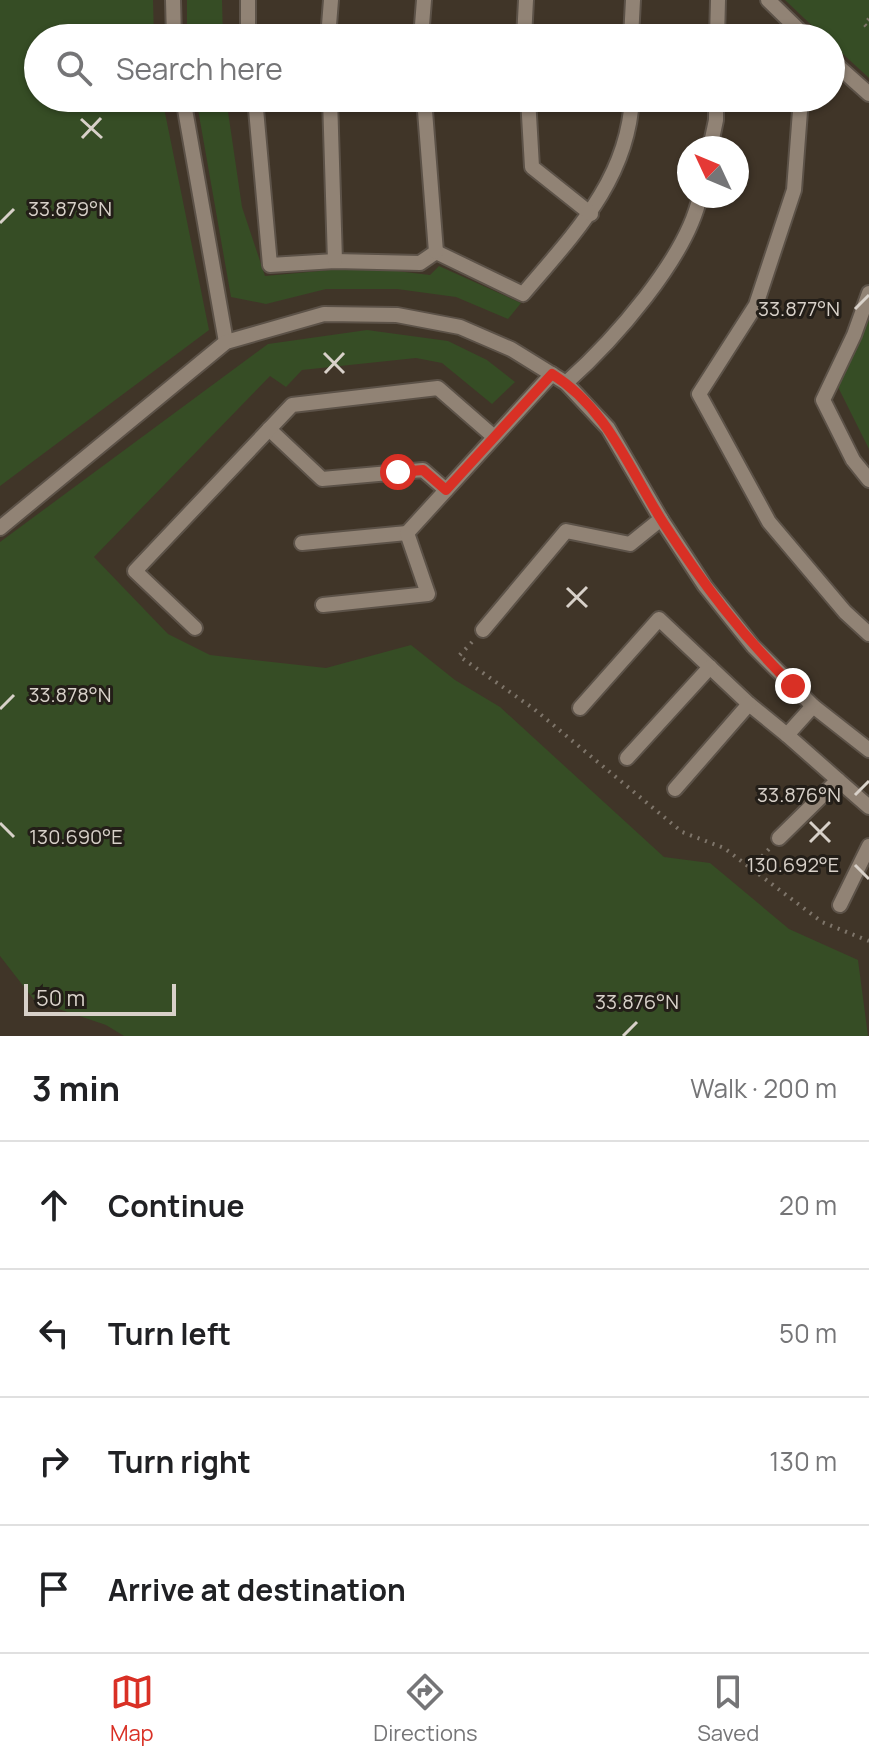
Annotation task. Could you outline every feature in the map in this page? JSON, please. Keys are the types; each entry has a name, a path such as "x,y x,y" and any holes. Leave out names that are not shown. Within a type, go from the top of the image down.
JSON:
{"street":[{"path":"173,0 174,24"},
{"path":"248,0 248,24"},
{"path":"329,24 331,0"},
{"path":"422,24 424,0"},
{"path":"525,24 526,0"},
{"path":"632,24 633,0"},
{"path":"717,24 718,0"},
{"path":"768,0 791,24"},
{"path":"845,73 869,94"},
{"path":"185,112 226,342"},
{"path":"256,112 270,265 335,261 420,263 436,252"},
{"path":"330,112 335,261"},
{"path":"425,112 436,252"},
{"path":"529,112 532,167 591,214"},
{"path":"436,252 523,294 591,214 620,159 629,112"},
{"path":"713,136 716,112"},
{"path":"800,112 794,190 756,305 699,394 769,522 845,612 869,634"},
{"path":"566,383 656,286 697,208"},
{"path":"869,293 854,335 823,400 853,460 869,480"},
{"path":"0,528 226,342 324,314 397,315 460,327 511,349 566,383 608,428 661,519 705,586 753,646 813,706 869,750"},
{"path":"302,543 407,533 552,374"},
{"path":"195,628 135,571 292,405 438,388 493,436"},
{"path":"269,429 322,479 423,470 446,490"},
{"path":"483,630 566,531 630,544 661,519"},
{"path":"323,605 428,594 407,533"},
{"path":"580,708 659,619 749,704 869,807"},
{"path":"627,758 710,667"},
{"path":"675,789 749,704"},
{"path":"787,735 813,706"},
{"path":"779,838 838,780"},
{"path":"840,905 869,846"}],"path":[{"path":"869,19 864,24 869,29"},
{"path":"483,630 459,656 534,709 682,832 724,848 822,922 869,941"},
{"path":"751,868 779,838"}],"green space":[{"path":"0,0 153,0 154,24 24,24 24,112 165,112 209,330 0,486"},
{"path":"187,0 222,0 223,24 187,24"},
{"path":"785,0 869,0 869,78 845,56 845,24 810,24"},
{"path":"198,112 228,112 242,207 265,276 363,267 430,275 439,266 521,303 508,319 456,297 397,289 326,289 266,304 231,297"},
{"path":"869,320 869,449 836,383"},
{"path":"367,330 448,341 487,360 515,382 492,404 442,363 416,358 302,370 286,387 270,376 94,557 168,634 210,655 326,668 411,645 455,680 500,707 664,857 710,863 789,929 858,960 868,1036 124,1036 106,1025 35,1001 0,956 0,542 268,344"}],"route":[{"path":"398,472 423,470 446,490 552,374 566,383 608,428 661,519 705,586 753,646 793,686"}]}
